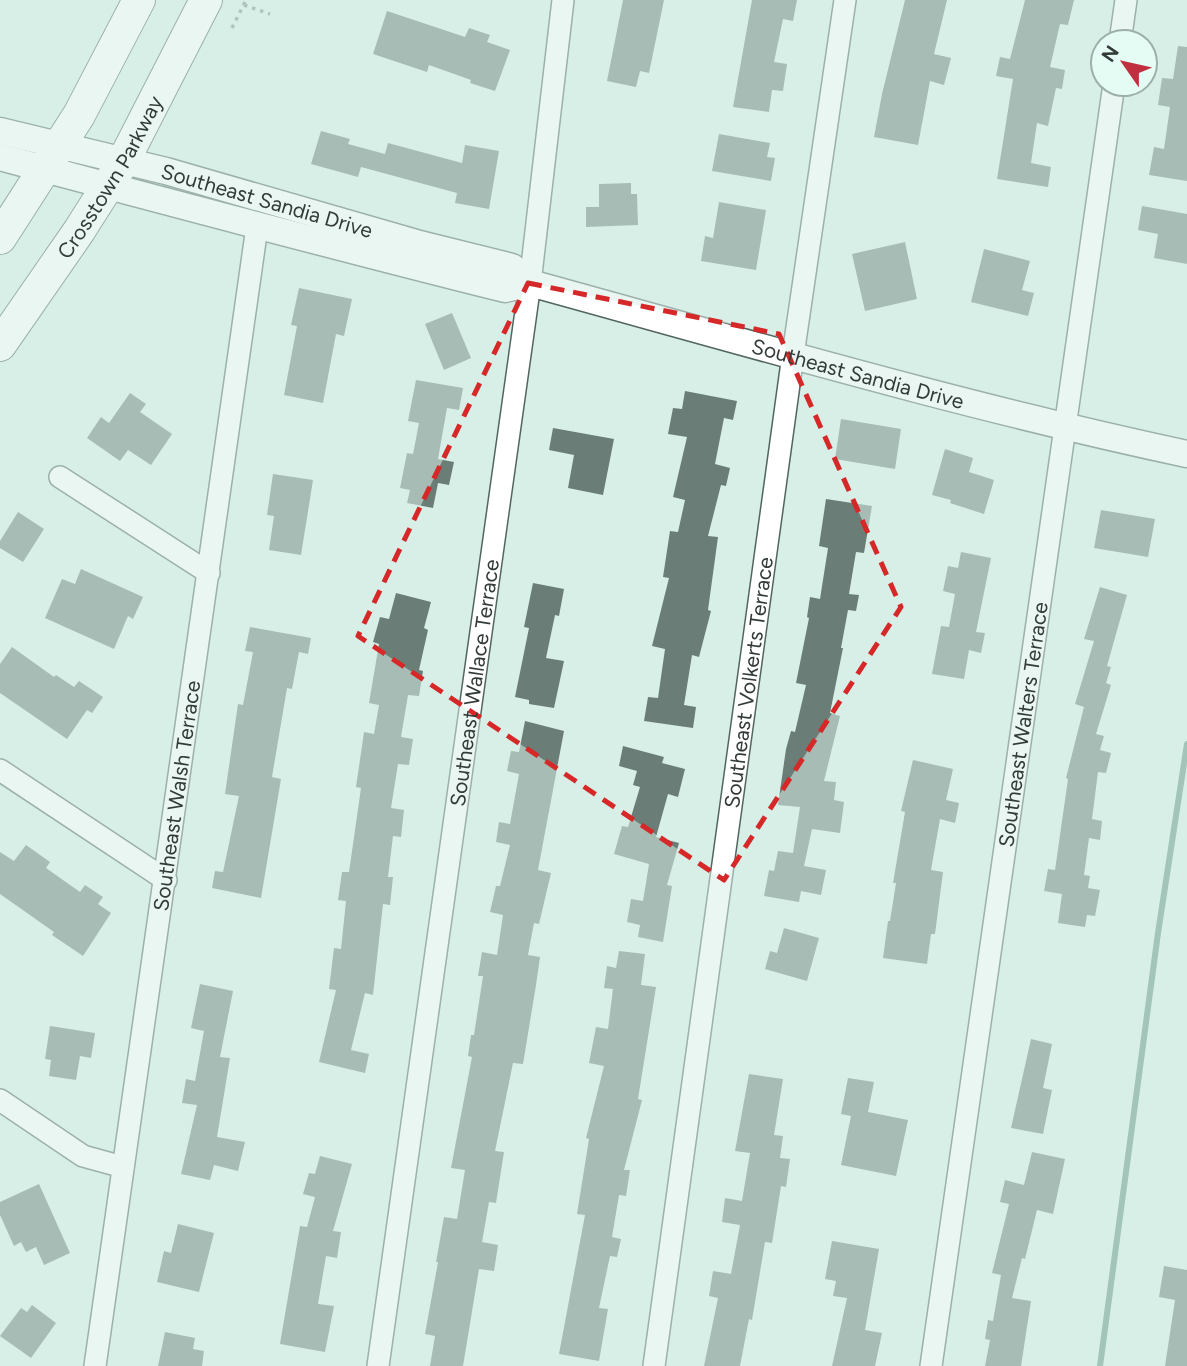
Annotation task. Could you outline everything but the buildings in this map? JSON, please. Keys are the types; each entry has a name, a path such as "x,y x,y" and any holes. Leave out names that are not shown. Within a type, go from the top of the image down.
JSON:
{"main road":[{"path":"0,238 53,157 99,78 139,0"},
{"name":"Crosstown Parkway","path":"0,345 116,172 206,0"}],"street":[{"name":"Southeast Wallace Terrace","path":"378,1366 530,284 563,0"},
{"name":"Southeast Volkerts Terrace","path":"654,1366 793,355 845,0"},
{"path":"1122,28 1126,0"},
{"name":"Southeast Walters Terrace","path":"931,1366 1112,98"},
{"name":"Southeast Sandia Drive","path":"0,131 53,157 512,267 530,284"},
{"name":"Southeast Sandia Drive","path":"0,157 53,157"},
{"name":"Southeast Sandia Drive","path":"116,172 257,227 505,289 530,284 1064,428 1187,454"},
{"name":"Southeast Walsh Terrace","path":"95,1366 257,227"},
{"path":"60,477 209,573"},
{"path":"0,770 166,880"},
{"path":"0,1100 83,1156 123,1167"}],"path":[{"path":"232,28 245,2 270,14"}],"highlighted area":[{"path":"528,283 779,334 901,607 724,880 358,636"}],"waterway":[{"path":"1100,1366 1158,933 1187,744"}]}
